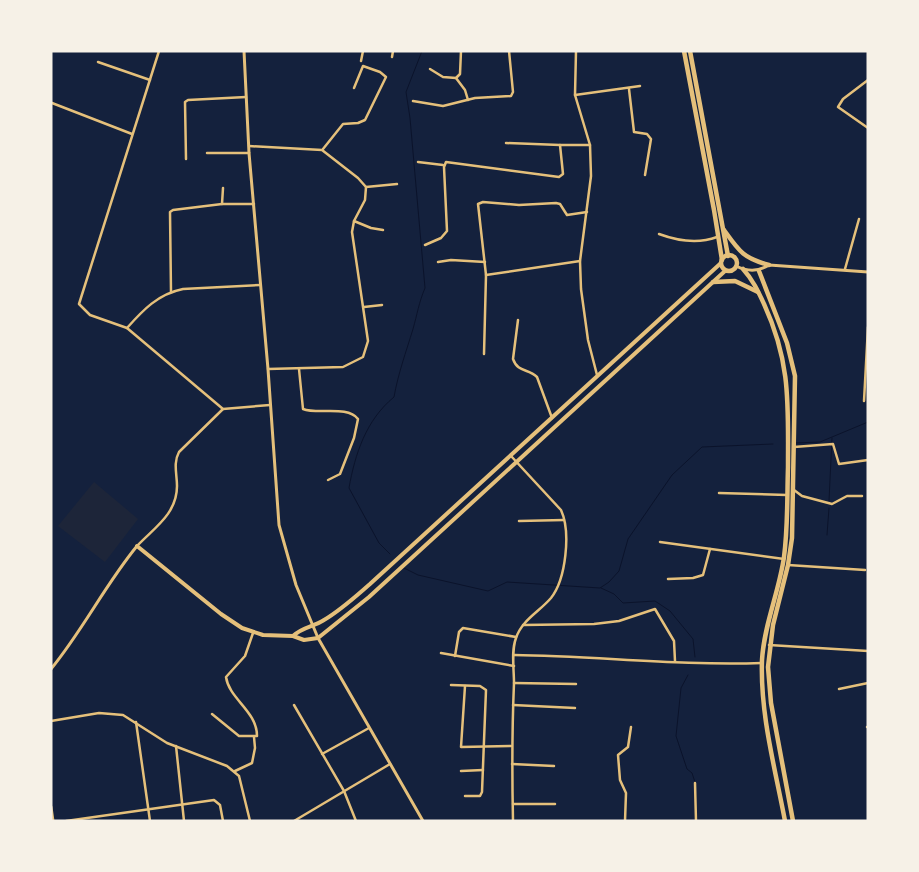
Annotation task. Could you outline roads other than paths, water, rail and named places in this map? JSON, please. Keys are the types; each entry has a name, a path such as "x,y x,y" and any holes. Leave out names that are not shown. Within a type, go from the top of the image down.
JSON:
{"main road":[{"path":"684,51 714,210 721,261 725,270"},
{"path":"690,51 728,256"},
{"path":"723,228 739,252 746,257 769,265"},
{"path":"293,636 300,629 312,626 334,614 424,535 728,256"},
{"path":"725,270 731,271 736,266 734,258 728,256"},
{"path":"743,269 755,284 780,346 788,382 787,495 784,559 768,623 762,663 770,742 785,821"},
{"path":"137,546 221,614 242,628 278,637 293,636 304,640 318,638 369,597 725,270"},
{"path":"759,271 788,343 793,366 794,493 792,538 788,565 770,645 768,667 771,703 793,821"},
{"path":"713,282 735,281 758,292"},
{"path":"597,375 601,384"},
{"path":"424,535 429,541"},
{"path":"778,784 786,782"}],"street":[{"path":"159,51 79,299 80,308 98,318 127,328 223,408"},
{"path":"244,51 249,146 268,369 277,514 291,570 312,626 423,821"},
{"path":"361,61 363,51"},
{"path":"392,58 393,51"},
{"path":"430,69 443,78 456,78 460,74 461,51"},
{"path":"413,101 443,106 468,100 513,94 509,51"},
{"path":"576,51 575,96 590,145 590,188 580,261 582,306 597,375"},
{"path":"98,62 150,80"},
{"path":"322,150 343,124 358,123 365,120 386,77 380,72 363,66 354,88"},
{"path":"456,78 466,90 468,100"},
{"path":"868,80 844,99 838,107 868,128"},
{"path":"575,96 640,86"},
{"path":"629,89 634,132 647,134 651,138 645,176"},
{"path":"186,159 185,102 188,100 246,97"},
{"path":"52,103 132,134"},
{"path":"506,143 590,145"},
{"path":"418,162 444,165 448,162 559,177 563,174 560,145"},
{"path":"249,146 322,150 353,174 366,187 365,200 354,221 352,232 368,341 363,357 343,367 268,369"},
{"path":"208,153 250,153"},
{"path":"426,245 442,238 447,231 444,165"},
{"path":"366,187 397,184"},
{"path":"222,204 223,188"},
{"path":"484,354 486,275 478,208 480,202 519,205 556,203 560,204 567,215 587,212"},
{"path":"171,292 170,212 173,210 222,204 254,204"},
{"path":"846,269 859,218"},
{"path":"354,221 371,228 383,230"},
{"path":"659,234 677,240 702,242 717,237"},
{"path":"438,262 450,260 485,262"},
{"path":"486,275 580,261"},
{"path":"736,266 759,271 769,265 868,272"},
{"path":"127,328 156,300 171,292 182,289 260,285"},
{"path":"364,307 382,305"},
{"path":"518,320 513,359 515,365 520,370 534,374 537,377 552,418"},
{"path":"864,400 868,327"},
{"path":"299,368 303,410 342,412 355,415 358,419 354,438 340,474 328,480"},
{"path":"51,669 80,630 112,578 137,546 168,515 174,506 177,486 175,461 179,452 223,408 270,405"},
{"path":"794,447 833,444 840,464 868,460"},
{"path":"510,456 553,500 564,520 565,559 560,580 554,593 523,625 516,637 511,746 513,821"},
{"path":"719,493 787,495 794,493 832,504 847,496 862,496"},
{"path":"518,521 564,520"},
{"path":"660,542 784,559"},
{"path":"668,579 693,578 703,575 710,548"},
{"path":"788,565 865,570"},
{"path":"523,625 594,624 619,621 655,609 674,641 675,661"},
{"path":"455,656 459,632 463,628 516,637"},
{"path":"235,771 252,763 257,726 230,687 226,677 245,656 253,632"},
{"path":"770,645 868,651"},
{"path":"441,653 514,666"},
{"path":"514,655 675,661 709,665 762,663"},
{"path":"514,683 576,684"},
{"path":"839,689 868,683"},
{"path":"451,685 483,687 486,690 482,794 465,796"},
{"path":"465,686 460,746 462,749 511,746"},
{"path":"294,705 344,791 356,821"},
{"path":"512,705 575,708"},
{"path":"51,721 110,713 124,715 176,746 235,771 241,781 250,821"},
{"path":"212,714 236,734 254,737"},
{"path":"136,722 150,821"},
{"path":"625,821 626,793 620,783 618,755 628,746 631,727"},
{"path":"322,754 369,728"},
{"path":"176,746 184,821"},
{"path":"294,821 390,764"},
{"path":"512,764 554,766"},
{"path":"461,771 483,770"},
{"path":"695,783 696,821"},
{"path":"66,821 214,800 220,804 223,821"},
{"path":"513,804 555,804"},
{"path":"51,807 53,821"}],"waterway":[{"path":"390,554 379,543 349,488 358,450 363,438 376,416 394,397 425,288 406,92 422,51"},
{"path":"795,443 820,442 868,422"},
{"path":"829,501 832,438"},
{"path":"402,567 418,575 488,591 507,582 600,588 609,582 619,571 628,539 672,475 702,447 773,444"},
{"path":"827,535 829,508"},
{"path":"601,588 614,594 623,603 655,601 670,611 693,639 695,657"},
{"path":"688,675 681,688 676,736 687,769 692,773 695,782"},
{"path":"696,794 697,821"}]}
